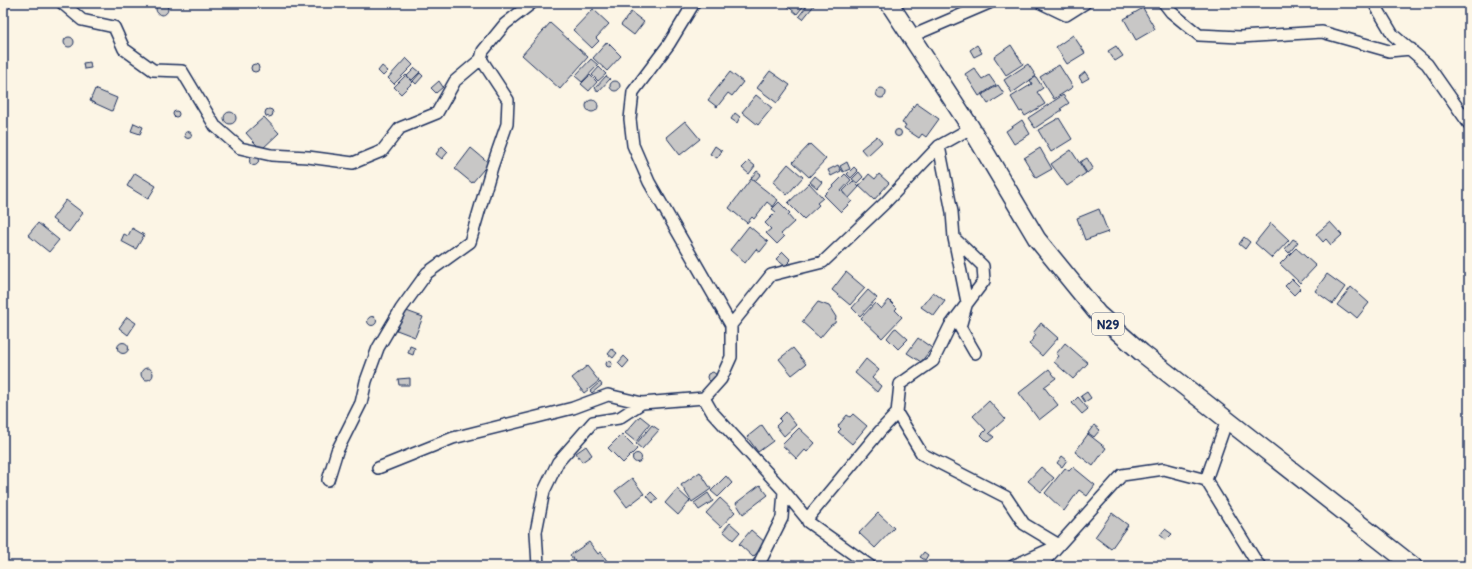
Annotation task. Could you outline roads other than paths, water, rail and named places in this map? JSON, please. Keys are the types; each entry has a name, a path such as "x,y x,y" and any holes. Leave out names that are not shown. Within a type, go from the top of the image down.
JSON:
{"main road":[{"name":"N29","path":"889,3 971,128 1037,239 1098,314 1142,353 1413,566"}],"street":[{"path":"62,3 82,20 114,27 124,49 153,70 182,71 215,126 240,148 271,155 308,157 353,163 382,151 400,128 437,113 455,81 481,59 483,51 505,24 532,3"},
{"path":"378,468 453,438 573,408 608,395 642,403 704,398 721,379 731,357 732,325 650,182 633,145 630,119 633,92 669,44 694,3"},
{"path":"912,36 989,3"},
{"path":"1041,3 1066,15 1085,3"},
{"path":"1164,3 1171,12 1199,35 1240,37 1322,32 1389,50 1411,49"},
{"path":"1374,3 1393,35 1427,64 1469,124"},
{"path":"328,480 338,451 361,403 366,382 378,348 401,309 427,273 470,242 492,167 507,124 508,100 481,59"},
{"path":"732,325 771,275 823,262 885,203 939,146 971,128"},
{"path":"939,146 952,212 954,238 967,302 960,327 975,353"},
{"path":"954,238 983,266 984,281 950,326 933,361 900,384 897,414 922,454 1006,497 1024,524 1059,545"},
{"path":"704,398 712,412 784,491 808,522 870,566"},
{"path":"538,566 536,532 544,491 558,462 593,422 619,418 642,403"},
{"path":"806,519 880,431 897,414"},
{"path":"1206,480 1227,420"},
{"path":"1040,566 1122,475 1164,468 1206,480 1256,563 1260,566"},
{"path":"758,566 782,518 784,491"},
{"path":"1013,566 1059,545"}]}
